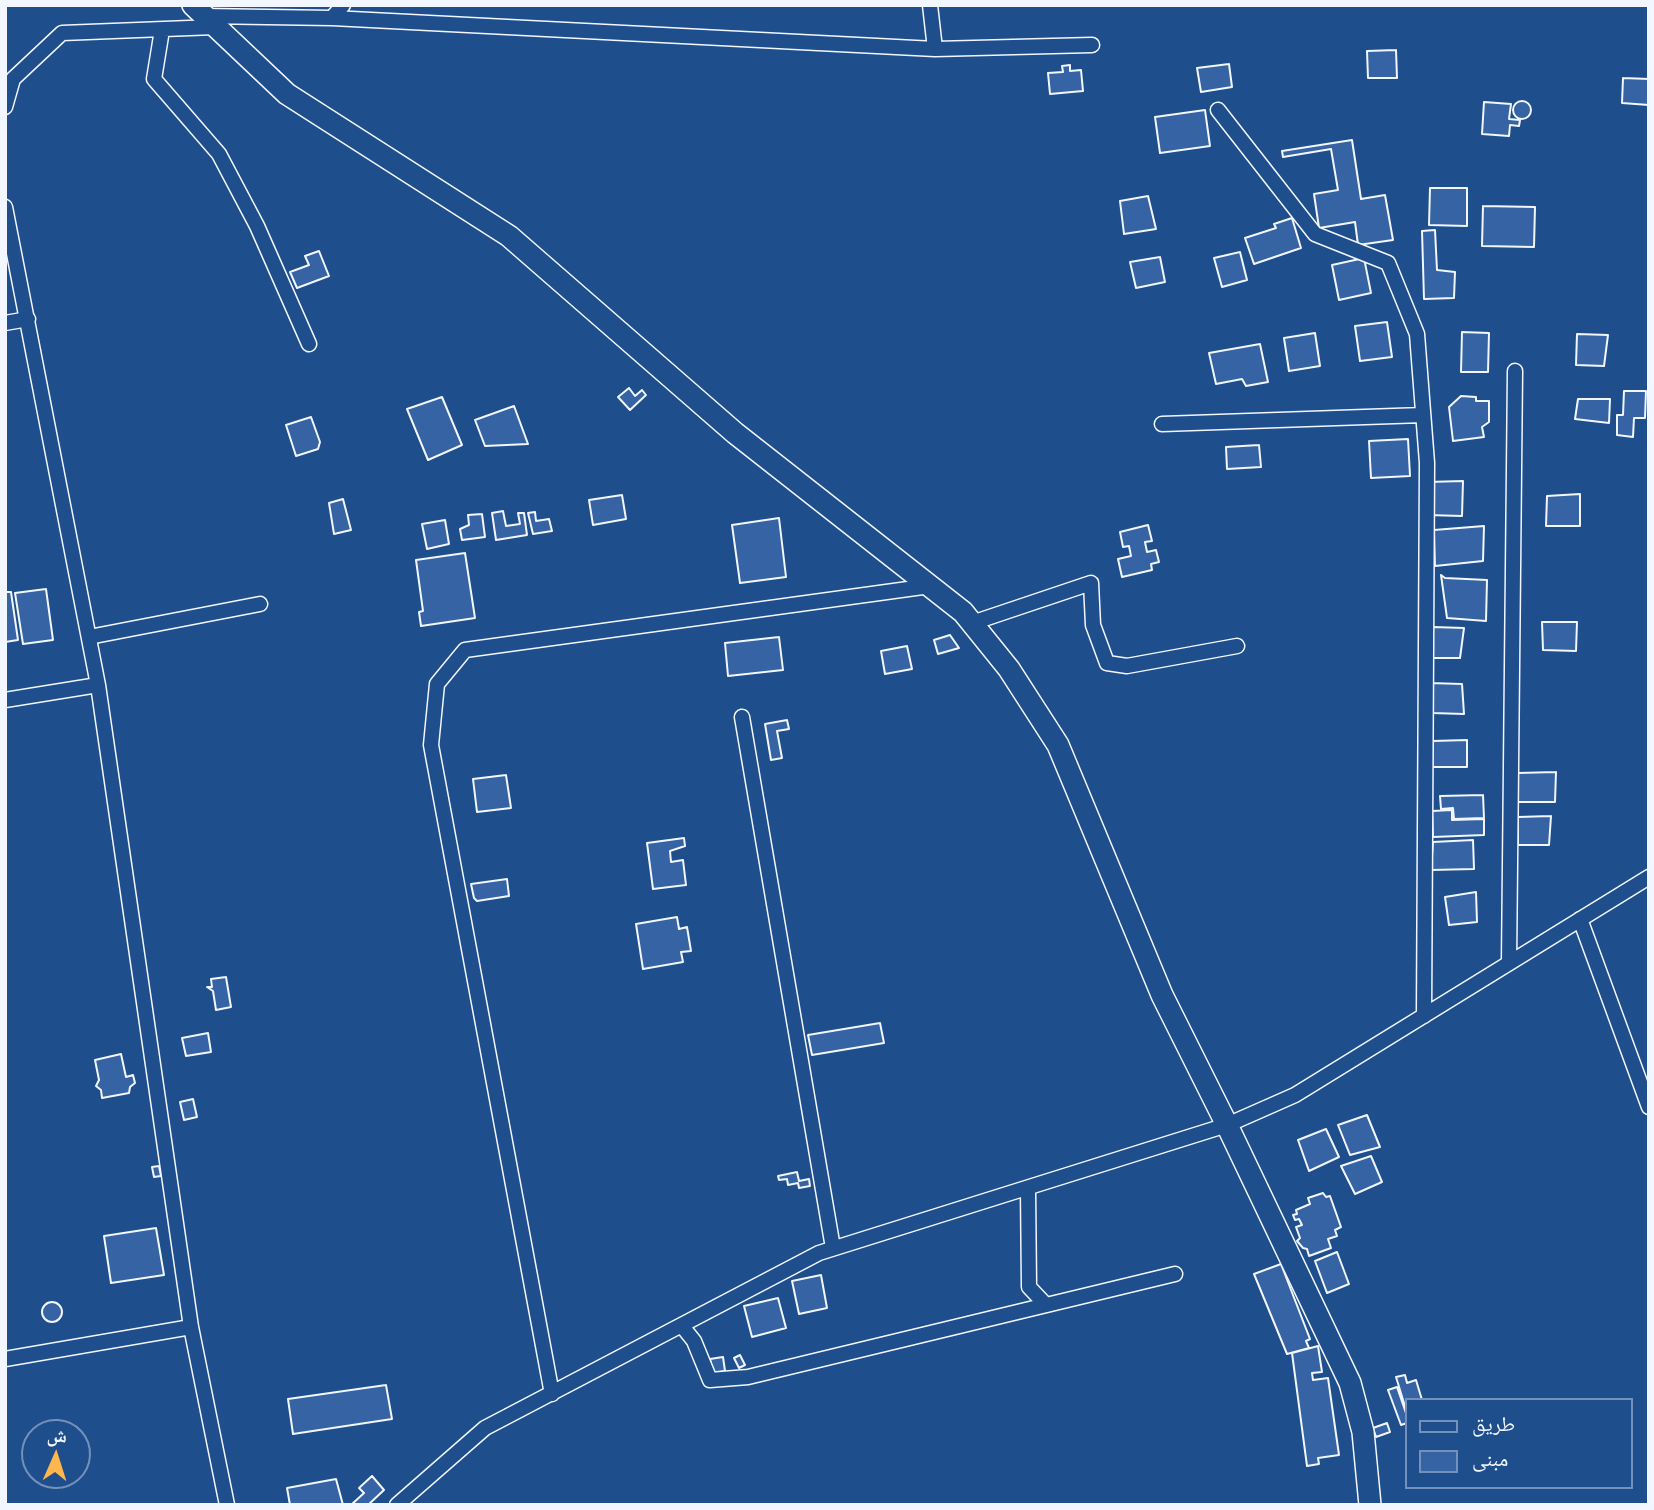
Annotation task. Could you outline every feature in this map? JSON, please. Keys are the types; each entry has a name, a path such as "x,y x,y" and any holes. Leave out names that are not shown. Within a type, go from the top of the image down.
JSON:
{"street":[{"path":"332,18 343,5"},
{"path":"930,5 935,49"},
{"path":"204,16 287,94 509,236 735,433 963,612 1009,670 1058,745 1162,995 1350,1383 1363,1432 1370,1505"},
{"path":"5,107 13,79 62,33 162,30 204,16 332,18 935,49 1092,45"},
{"path":"162,30 154,79 219,154 257,226 309,344"},
{"path":"1219,110 1315,234 1388,262 1417,334 1427,463 1423,1016"},
{"path":"5,207 98,685 191,1327 227,1505"},
{"path":"5,323 28,319"},
{"path":"1509,963 1515,371"},
{"path":"1162,424 1423,415"},
{"path":"972,623 1091,583 1093,625 1107,663 1126,666 1237,646"},
{"path":"552,1394 431,746 437,684 465,650 930,586"},
{"path":"89,637 260,604"},
{"path":"5,699 98,685"},
{"path":"742,717 833,1248"},
{"path":"397,1505 485,1428 819,1253 1227,1125 1295,1095 1649,877"},
{"path":"1580,919 1649,1107"},
{"path":"1028,1189 1029,1287 1046,1305"},
{"path":"682,1326 694,1341 710,1380 748,1377 1175,1274"},
{"path":"5,1359 191,1327"}],"building":[{"path":"1396,50 1397,78 1368,78 1367,51"},
{"path":"1229,64 1232,87 1201,92 1197,68"},
{"path":"1070,65 1070,71 1081,70 1083,91 1050,94 1048,73 1063,72 1062,66"},
{"path":"1623,78 1649,79 1649,105 1622,103"},
{"path":"1522,101 1528,104 1531,110 1528,116 1522,119 1516,116 1513,110 1516,104"},
{"path":"1484,102 1511,104 1509,119 1520,120 1519,126 1510,125 1509,136 1482,134"},
{"path":"1205,110 1210,146 1160,153 1155,117"},
{"path":"1352,140 1361,199 1385,195 1393,240 1358,245 1355,222 1319,228 1314,194 1338,190 1331,149 1283,157 1282,151"},
{"path":"1430,188 1467,188 1467,226 1429,225"},
{"path":"1148,196 1156,229 1124,234 1120,201"},
{"path":"1483,206 1535,207 1534,247 1482,246"},
{"path":"1292,218 1301,248 1254,264 1245,238 1276,228 1274,224"},
{"path":"1435,230 1437,270 1455,272 1454,298 1424,299 1422,231"},
{"path":"319,251 329,276 297,288 290,272 309,265 305,256"},
{"path":"1240,252 1247,280 1222,287 1214,258"},
{"path":"1160,257 1165,282 1136,288 1130,262"},
{"path":"1364,258 1371,293 1339,300 1332,265"},
{"path":"1387,322 1392,357 1360,361 1355,326"},
{"path":"1462,332 1489,333 1488,372 1461,372"},
{"path":"1315,333 1320,366 1289,371 1284,338"},
{"path":"1577,334 1608,335 1604,366 1576,365"},
{"path":"1260,344 1268,382 1246,386 1242,379 1216,384 1209,353"},
{"path":"629,388 635,396 642,390 646,395 630,410 618,397"},
{"path":"1624,391 1646,391 1645,418 1634,418 1633,437 1617,435 1617,415 1623,415"},
{"path":"1461,396 1476,397 1476,401 1489,401 1489,422 1482,427 1484,437 1453,441 1449,407"},
{"path":"442,397 462,445 428,460 407,409"},
{"path":"1578,399 1610,399 1609,423 1575,419"},
{"path":"514,406 528,444 485,446 475,420"},
{"path":"311,417 320,442 318,449 296,456 286,425"},
{"path":"1408,439 1410,476 1371,478 1369,441"},
{"path":"1259,445 1261,467 1227,469 1226,447"},
{"path":"1463,481 1462,516 1427,515 1427,482"},
{"path":"1580,494 1580,526 1546,526 1547,496"},
{"path":"622,495 626,519 593,525 589,500"},
{"path":"343,499 351,530 334,534 329,503"},
{"path":"503,511 506,526 520,524 518,513 524,513 527,535 496,540 492,513"},
{"path":"535,512 536,521 549,519 552,531 533,534 528,513"},
{"path":"482,514 485,537 462,540 460,529 469,525 468,515"},
{"path":"779,518 786,577 740,583 732,525"},
{"path":"445,520 449,544 427,549 422,524"},
{"path":"1148,525 1152,541 1145,542 1147,552 1156,550 1159,562 1151,564 1152,570 1122,577 1118,559 1131,556 1129,546 1123,547 1120,532"},
{"path":"1484,526 1483,561 1435,566 1434,530"},
{"path":"465,553 475,618 421,626 419,612 423,611 416,560"},
{"path":"1441,575 1445,578 1487,580 1486,621 1447,618"},
{"path":"46,589 53,640 23,644 15,593"},
{"path":"5,592 11,592 18,640 5,642"},
{"path":"1542,622 1577,622 1576,651 1543,650"},
{"path":"1433,627 1464,628 1460,658 1432,658"},
{"path":"950,635 959,648 938,654 934,640"},
{"path":"779,637 783,670 728,676 725,643"},
{"path":"907,646 912,669 885,674 881,651"},
{"path":"1430,683 1462,684 1464,714 1432,713"},
{"path":"787,720 789,729 777,731 782,758 771,760 765,724"},
{"path":"1467,740 1467,767 1432,767 1433,741"},
{"path":"1556,772 1555,802 1518,802 1518,773"},
{"path":"506,775 511,808 477,812 473,779"},
{"path":"1483,795 1484,818 1454,819 1453,808 1441,809 1440,796"},
{"path":"1452,810 1452,820 1484,819 1484,835 1433,837 1432,811"},
{"path":"1551,816 1549,845 1518,845 1518,817"},
{"path":"684,838 685,846 670,851 671,862 683,860 686,885 653,889 647,843"},
{"path":"1473,840 1474,869 1431,870 1433,842"},
{"path":"507,879 509,896 477,901 474,898 471,884"},
{"path":"1476,892 1477,922 1449,925 1445,897"},
{"path":"677,917 679,929 687,927 691,951 681,952 683,962 643,969 636,924"},
{"path":"226,977 231,1007 216,1010 213,991 207,987 212,987 211,979"},
{"path":"880,1023 884,1043 812,1055 808,1035"},
{"path":"208,1033 211,1052 186,1056 182,1038"},
{"path":"121,1054 126,1077 133,1075 135,1083 130,1087 129,1093 102,1098 101,1090 96,1086 99,1080 95,1060"},
{"path":"193,1099 197,1117 184,1120 180,1102"},
{"path":"1367,1115 1380,1147 1350,1155 1338,1125"},
{"path":"1326,1129 1339,1157 1309,1171 1298,1140"},
{"path":"1371,1156 1382,1182 1355,1194 1341,1166"},
{"path":"159,1166 161,1176 154,1177 152,1167"},
{"path":"797,1172 799,1181 809,1179 810,1186 799,1188 798,1183 788,1185 787,1179 779,1180 778,1176"},
{"path":"1323,1193 1326,1197 1330,1196 1341,1227 1335,1230 1337,1236 1328,1239 1331,1248 1309,1256 1307,1249 1297,1241 1300,1238 1296,1227 1302,1225 1293,1215 1297,1214 1296,1210 1310,1204 1308,1198"},
{"path":"156,1228 164,1275 111,1283 104,1236"},
{"path":"1337,1252 1349,1284 1327,1293 1315,1261"},
{"path":"1281,1264 1310,1339 1306,1341 1309,1348 1287,1354 1254,1274"},
{"path":"821,1275 827,1308 799,1314 792,1281"},
{"path":"778,1298 786,1328 752,1337 744,1306"},
{"path":"48,1302 56,1302 62,1312 56,1322 48,1322 42,1316 42,1308"},
{"path":"1318,1346 1322,1372 1312,1373 1313,1380 1328,1378 1339,1455 1318,1458 1319,1464 1307,1466 1292,1353"},
{"path":"740,1355 745,1365 739,1368 734,1358"},
{"path":"723,1357 725,1371 713,1373 710,1359"},
{"path":"1405,1375 1407,1383 1416,1380 1421,1398 1406,1398 1406,1410 1396,1377"},
{"path":"386,1385 392,1419 293,1434 288,1399"},
{"path":"1397,1387 1406,1413 1406,1423 1401,1425 1388,1390"},
{"path":"1387,1423 1390,1432 1376,1437 1373,1428"},
{"path":"372,1476 384,1490 368,1505 351,1505 364,1493 359,1488"},
{"path":"336,1479 343,1505 290,1505 287,1488"}]}
